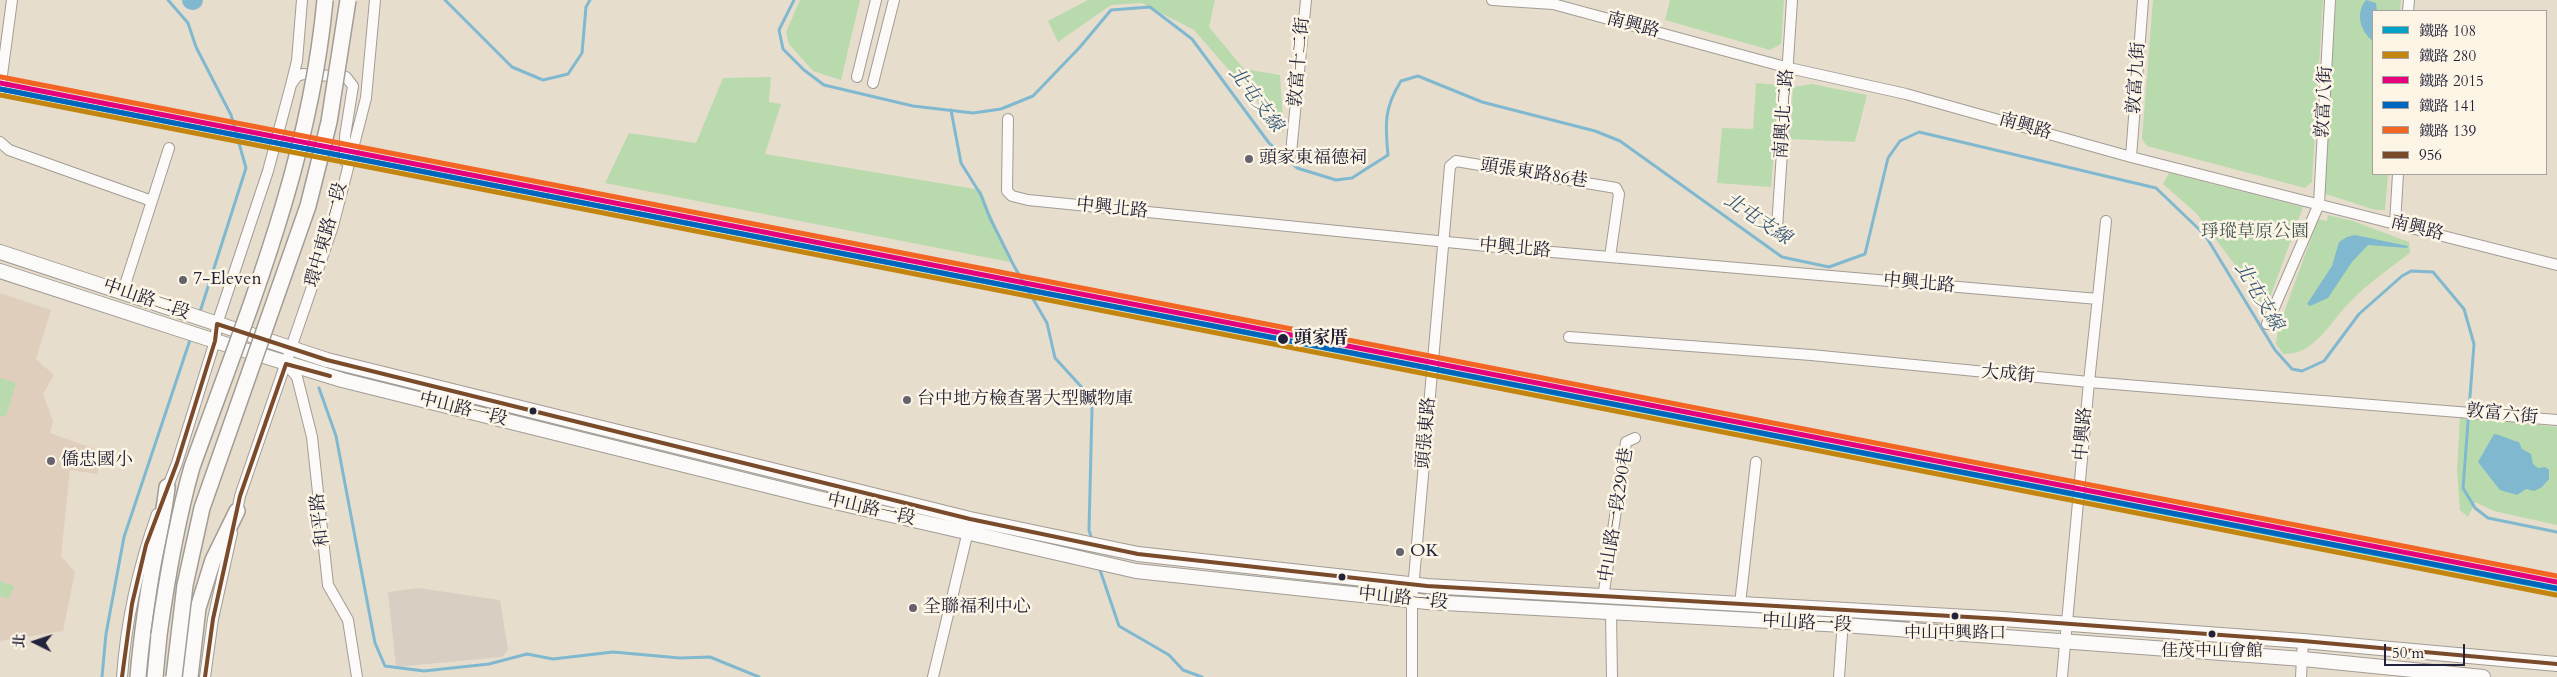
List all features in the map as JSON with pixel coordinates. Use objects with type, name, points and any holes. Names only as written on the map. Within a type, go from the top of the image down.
[{"type":"highway","points":[[154,677],[166,584],[181,504],[192,467],[286,201],[308,118],[325,0]]},
{"type":"highway","points":[[174,677],[186,585],[202,508],[308,206],[329,122],[348,0]]},
{"type":"highway","points":[[138,677],[141,641],[152,568],[164,520],[167,488]]},
{"type":"highway","points":[[190,677],[198,608],[213,560],[237,510]]},
{"type":"main road","name":"中山路二段","points":[[0,252],[123,291],[291,350]]},
{"type":"main road","name":"中山路二段","points":[[0,270],[286,364]]},
{"type":"main road","name":"中山路一段","points":[[291,350],[1136,570],[1412,601],[1843,625],[2066,643],[2303,659],[2482,677]]},
{"type":"main road","name":"中山路一段","points":[[286,364],[429,402],[813,497],[1138,554],[1414,585],[1603,598],[1844,609],[2067,624],[2303,641],[2557,664]]},
{"type":"street","points":[[0,90],[12,0]]},
{"type":"street","points":[[122,677],[132,604],[146,545],[178,463],[215,341],[217,324],[268,171],[291,85],[296,61],[302,0]]},
{"type":"street","name":"環中東路一段","points":[[205,677],[213,620],[240,496],[333,226],[366,98],[374,0]]},
{"type":"street","points":[[857,77],[876,0]]},
{"type":"street","points":[[873,83],[894,0]]},
{"type":"street","name":"敦富十二街","points":[[1291,153],[1306,0]]},
{"type":"street","name":"南興路","points":[[1492,0],[1553,4],[1788,68],[1906,94],[2131,157],[2557,265]]},
{"type":"street","name":"南興北二路","points":[[1777,228],[1792,0]]},
{"type":"street","name":"敦富九街","points":[[2131,157],[2143,0]]},
{"type":"street","name":"敦富八街","points":[[2319,204],[2330,0]]},
{"type":"street","points":[[291,85],[298,76],[303,74],[346,77],[352,82],[345,136],[345,177]]},
{"type":"street","name":"中興北路","points":[[1008,119],[1007,191],[1012,196],[1028,200],[1442,242],[2098,299]]},
{"type":"street","points":[[0,142],[10,150],[152,201]]},
{"type":"street","points":[[123,291],[169,148]]},
{"type":"street","name":"頭張東路86巷","points":[[1452,162],[1456,161],[1616,188],[1619,194],[1610,257]]},
{"type":"street","name":"頭張東路","points":[[1412,677],[1412,601],[1442,242],[1452,162]]},
{"type":"street","points":[[2395,224],[2398,175]]},
{"type":"street","points":[[2267,324],[2319,204]]},
{"type":"street","name":"中興路","points":[[2062,677],[2106,221]]},
{"type":"street","name":"大成街","points":[[1569,337],[1811,355],[2089,382],[2448,410]]},
{"type":"street","name":"和平路","points":[[286,364],[298,377],[312,436],[328,584],[348,620],[357,677]]},
{"type":"street","name":"敦富六街","points":[[2448,410],[2557,420]]},
{"type":"street","name":"中山路一段290巷","points":[[1603,598],[1626,442],[1635,438]]},
{"type":"street","points":[[1740,604],[1756,462]]},
{"type":"street","points":[[933,677],[969,525]]},
{"type":"street","points":[[1839,677],[1844,609]]},
{"type":"street","points":[[1611,613],[1612,677]]},
{"type":"street","points":[[2301,677],[2303,641]]},
{"type":"shaded area","name":"僑忠國小","points":[[0,293],[51,310],[36,359],[54,375],[43,394],[53,421],[50,433],[104,452],[97,474],[70,470],[61,556],[75,572],[63,631],[0,641]]},
{"type":"shaded area","points":[[419,588],[500,600],[508,650],[502,657],[396,667],[388,592]]},
{"type":"green space","points":[[800,0],[860,0],[841,80],[813,71],[789,44],[786,32]]},
{"type":"green space","points":[[1088,0],[1215,0],[1209,27],[1244,69],[1280,75],[1284,133],[1194,30],[1142,3],[1111,5],[1058,42],[1048,21]]},
{"type":"green space","points":[[1670,0],[1784,0],[1781,44],[1770,50],[1665,20]]},
{"type":"green space","points":[[2153,0],[2323,0],[2312,182],[2305,188],[2147,146],[2142,139]]},
{"type":"green space","points":[[2336,0],[2401,0],[2400,10],[2372,10],[2372,175],[2388,175],[2385,210],[2375,210],[2323,193]]},
{"type":"green space","points":[[771,77],[769,102],[781,104],[765,154],[981,190],[1010,262],[605,183],[629,133],[696,143],[723,78]]},
{"type":"green space","points":[[1756,83],[1779,85],[1771,187],[1717,183],[1722,128],[1753,129]]},
{"type":"green space","points":[[1812,84],[1867,95],[1855,142],[1790,139],[1793,87]]},
{"type":"green space","name":"琤瑽草原公園","points":[[2169,173],[2303,207],[2265,311],[2253,289],[2196,213],[2163,184]]},
{"type":"green space","points":[[2328,215],[2353,221],[2409,242],[2410,253],[2360,293],[2314,342],[2305,349],[2295,353],[2283,354],[2276,344],[2278,329],[2318,219],[2327,221]]},
{"type":"green space","points":[[0,378],[16,383],[6,416],[0,416]]},
{"type":"green space","points":[[2460,416],[2557,427],[2557,525],[2494,511],[2475,502],[2468,517],[2460,510],[2457,470]]},
{"type":"green space","points":[[0,581],[14,586],[9,599],[0,596]]},
{"type":"water","points":[[2366,0],[2376,3],[2377,10],[2372,10],[2372,40],[2360,22],[2363,5]]},
{"type":"water","points":[[2355,235],[2408,246],[2407,248],[2368,245],[2352,262],[2328,298],[2310,306],[2307,304],[2332,266],[2339,242]]},
{"type":"water","points":[[2494,434],[2519,442],[2522,449],[2531,454],[2533,464],[2538,468],[2545,467],[2549,470],[2549,479],[2542,487],[2534,491],[2526,489],[2517,495],[2500,490],[2478,462]]},
{"type":"waterway","points":[[168,0],[188,23],[196,47],[231,115],[246,168],[199,315]]},
{"type":"waterway","name":"北屯支線","points":[[445,0],[512,67],[543,80],[568,74],[582,53],[586,7],[590,0]]},
{"type":"waterway","name":"北屯支線","points":[[794,0],[779,30],[783,49],[804,70],[824,85],[913,106],[973,113],[1001,109],[1033,96],[1080,47],[1111,10],[1150,7],[1192,39],[1269,143],[1297,168],[1336,180],[1352,178],[1388,155],[1386,125],[1391,100],[1401,81],[1418,76],[1482,102],[1595,131],[1620,141],[1782,257],[1829,267],[1865,254],[1888,158],[1900,141],[1919,132],[2156,188],[2205,235],[2275,350],[2292,369],[2302,371],[2324,361],[2359,314],[2402,276],[2411,271],[2433,272],[2464,309],[2474,344],[2463,488],[2475,508],[2488,518],[2557,532]]},
{"type":"waterway","points":[[951,110],[961,163],[981,195],[989,216],[1014,266],[1047,323],[1055,358],[1088,394],[1092,409],[1089,530],[1092,540]]},
{"type":"waterway","points":[[102,677],[106,634],[124,537],[191,337]]},
{"type":"waterway","points":[[319,388],[336,436],[375,643],[385,666],[424,671],[489,664],[527,654],[553,659],[613,652],[680,658],[710,657],[759,677]]},
{"type":"waterway","points":[[1099,567],[1119,626],[1169,655],[1183,670],[1202,677]]},
{"type":"rail line","name":"139","points":[[1,77],[2557,576]]},
{"type":"rail line","name":"2015","points":[[0,83],[2557,582]]},
{"type":"rail line","name":"108","points":[[0,89],[2557,589]]},
{"type":"rail line","name":"141","points":[[0,89],[2556,588]]},
{"type":"rail line","name":"280","points":[[0,95],[2556,595]]},
{"type":"transit line","name":"956","points":[[122,677],[132,604],[146,545],[177,463],[215,341],[217,324],[327,360],[970,519],[1138,554],[1427,586],[2003,619],[2303,641],[2557,664]]},
{"type":"transit line","name":"956","points":[[205,677],[213,619],[240,496],[286,364],[330,376]]},
{"type":"place","name":"頭家東福德祠","points":[[1249,159]]},
{"type":"place","name":"7-Eleven","points":[[183,280]]},
{"type":"place","name":"頭家厝","points":[[1283,339]]},
{"type":"place","name":"台中地方檢查署大型贓物庫","points":[[907,400]]},
{"type":"place","name":"僑忠國小","points":[[51,461]]},
{"type":"place","name":"OK","points":[[1400,552]]},
{"type":"place","name":"全聯福利中心","points":[[913,608]]},
{"type":"place","name":"中山中興路口","points":[[1955,616]]},
{"type":"place","name":"佳茂中山會館","points":[[2212,634]]}]
